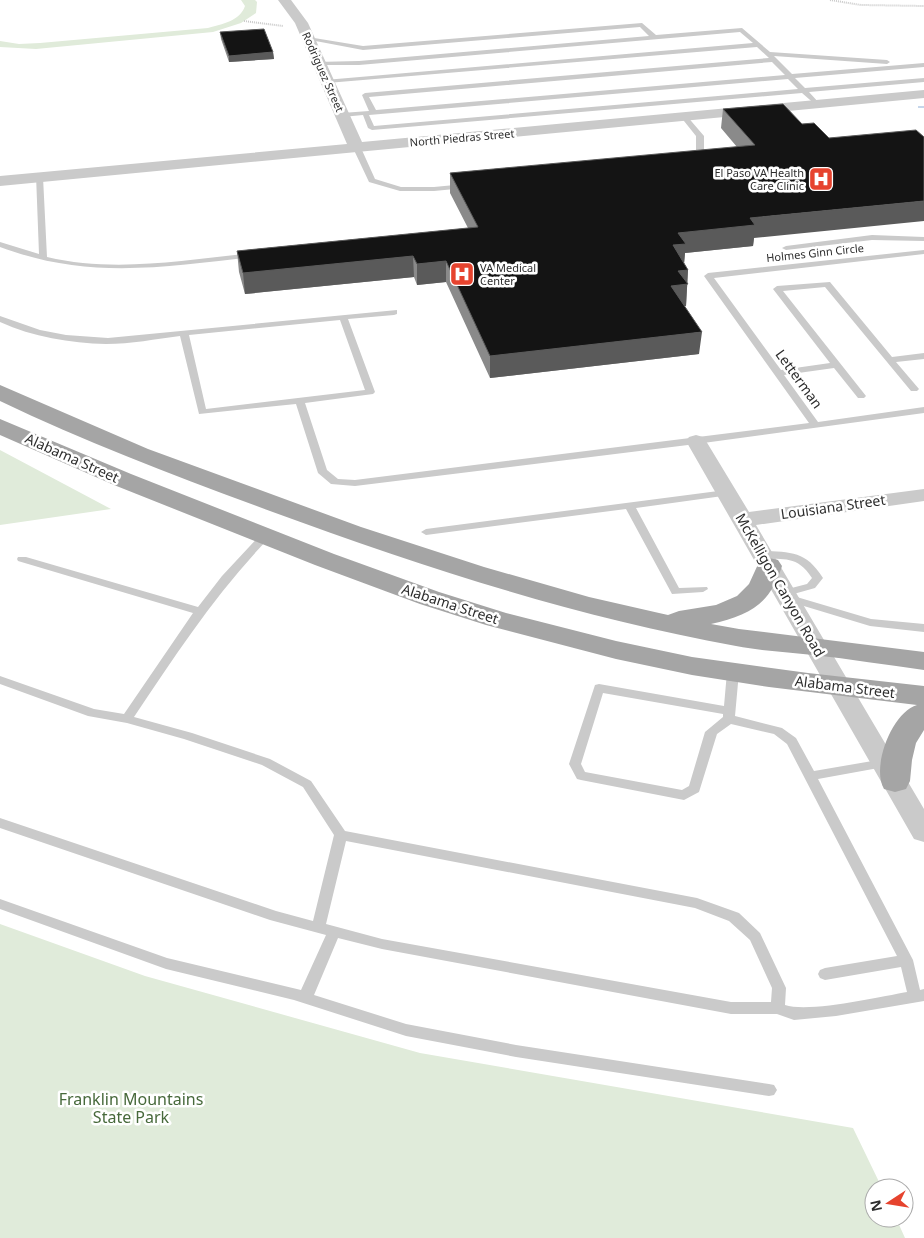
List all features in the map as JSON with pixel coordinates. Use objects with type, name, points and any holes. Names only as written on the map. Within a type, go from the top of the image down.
[{"type":"main road","name":"Alabama Street","points":[[0,392],[58,420],[139,454],[352,532],[475,573],[584,604],[659,622],[739,638],[924,661]]},
{"type":"main road","name":"Alabama Street","points":[[0,426],[110,475],[377,580],[458,608],[618,650],[733,672],[840,687],[924,696]]},
{"type":"main road","points":[[659,622],[702,617],[724,612],[743,603],[757,592],[763,584],[765,560]]},
{"type":"main road","points":[[889,772],[902,738],[911,723],[924,713]]},
{"type":"street","name":"Rodriguez Street","points":[[285,0],[306,33],[357,148]]},
{"type":"street","name":"North Piedras Street","points":[[0,181],[924,94]]},
{"type":"street","name":"McKelligon Canyon Road","points":[[696,441],[924,832]]},
{"type":"street","name":"Louisiana Street","points":[[742,520],[924,494]]},
{"type":"lane","points":[[306,33],[363,48],[642,25],[654,37]]},
{"type":"lane","points":[[318,63],[369,62],[742,30],[817,104]]},
{"type":"lane","points":[[327,81],[757,45]]},
{"type":"lane","points":[[768,54],[924,65]]},
{"type":"lane","points":[[773,60],[365,95],[372,128],[924,80]]},
{"type":"lane","points":[[342,115],[924,65]]},
{"type":"lane","points":[[684,116],[700,136],[700,155],[684,161]]},
{"type":"lane","points":[[357,148],[372,180],[400,190],[473,185]]},
{"type":"lane","points":[[39,177],[43,258]]},
{"type":"lane","points":[[794,257],[876,238],[906,237],[924,239]]},
{"type":"lane","points":[[0,244],[43,258],[90,266],[124,266],[260,254]]},
{"type":"lane","name":"Holmes Ginn Circle","points":[[708,276],[794,257],[924,252]]},
{"type":"lane","name":"Letterman","points":[[300,400],[322,471],[335,482],[355,482],[696,441],[815,424],[708,276]]},
{"type":"lane","points":[[861,396],[777,289],[827,284],[914,389]]},
{"type":"lane","points":[[0,319],[36,333],[69,339],[108,341],[394,312]]},
{"type":"lane","points":[[184,334],[202,412],[370,392],[344,317]]},
{"type":"lane","points":[[890,360],[924,356]]},
{"type":"lane","points":[[778,373],[837,366]]},
{"type":"lane","points":[[815,424],[924,410]]},
{"type":"lane","points":[[426,532],[726,493]]},
{"type":"lane","points":[[630,506],[676,592],[703,589]]},
{"type":"lane","points":[[127,719],[186,631],[244,557],[265,536]]},
{"type":"lane","points":[[765,560],[800,557],[812,568],[818,578],[811,586],[786,595]]},
{"type":"lane","points":[[22,559],[201,612]]},
{"type":"lane","points":[[786,595],[870,622],[924,628]]},
{"type":"lane","points":[[0,823],[275,916],[382,944],[730,1008],[778,1008],[794,1014],[836,1010],[920,996],[906,960],[792,741],[778,732],[729,715],[599,688],[575,764],[580,776],[684,795],[695,789],[711,732],[729,715],[733,672]]},
{"type":"lane","points":[[0,680],[92,714],[127,719],[188,736],[266,762],[306,784],[341,835],[697,903],[734,917],[755,937],[779,988],[778,1008]]},
{"type":"lane","points":[[810,776],[889,772]]},
{"type":"lane","points":[[318,927],[341,835]]},
{"type":"lane","points":[[0,904],[166,963],[305,998],[406,1030],[526,1052],[769,1090]]},
{"type":"lane","points":[[305,998],[334,931]]},
{"type":"lane","points":[[825,974],[906,960]]},
{"type":"path","points":[[830,0],[861,5],[924,6]]},
{"type":"path","points":[[244,21],[306,33]]},
{"type":"green space","points":[[241,0],[255,0],[257,2],[256,13],[241,23],[213,32],[36,49],[0,47],[0,41],[19,44],[40,43],[208,28],[230,21],[239,15],[245,6]]},
{"type":"green space","points":[[0,450],[111,509],[0,525]]},
{"type":"green space","name":"Franklin Mountains State Park","points":[[0,924],[145,976],[420,1053],[853,1128],[877,1178],[864,1178],[864,1228],[900,1228],[905,1238],[0,1238]]},
{"type":"building","points":[[264,29],[273,52],[229,56],[220,32]]},
{"type":"building","points":[[783,104],[802,124],[814,123],[829,138],[916,130],[924,137],[924,201],[750,218],[755,225],[678,233],[686,244],[673,245],[688,270],[678,271],[688,284],[671,286],[702,332],[490,356],[446,261],[417,264],[413,256],[243,273],[237,251],[478,227],[450,173],[755,145],[723,109]]},
{"type":"place","name":"El Paso VA Health Care Clinic","points":[[821,179]]},
{"type":"place","name":"VA Medical Center","points":[[462,274]]}]
